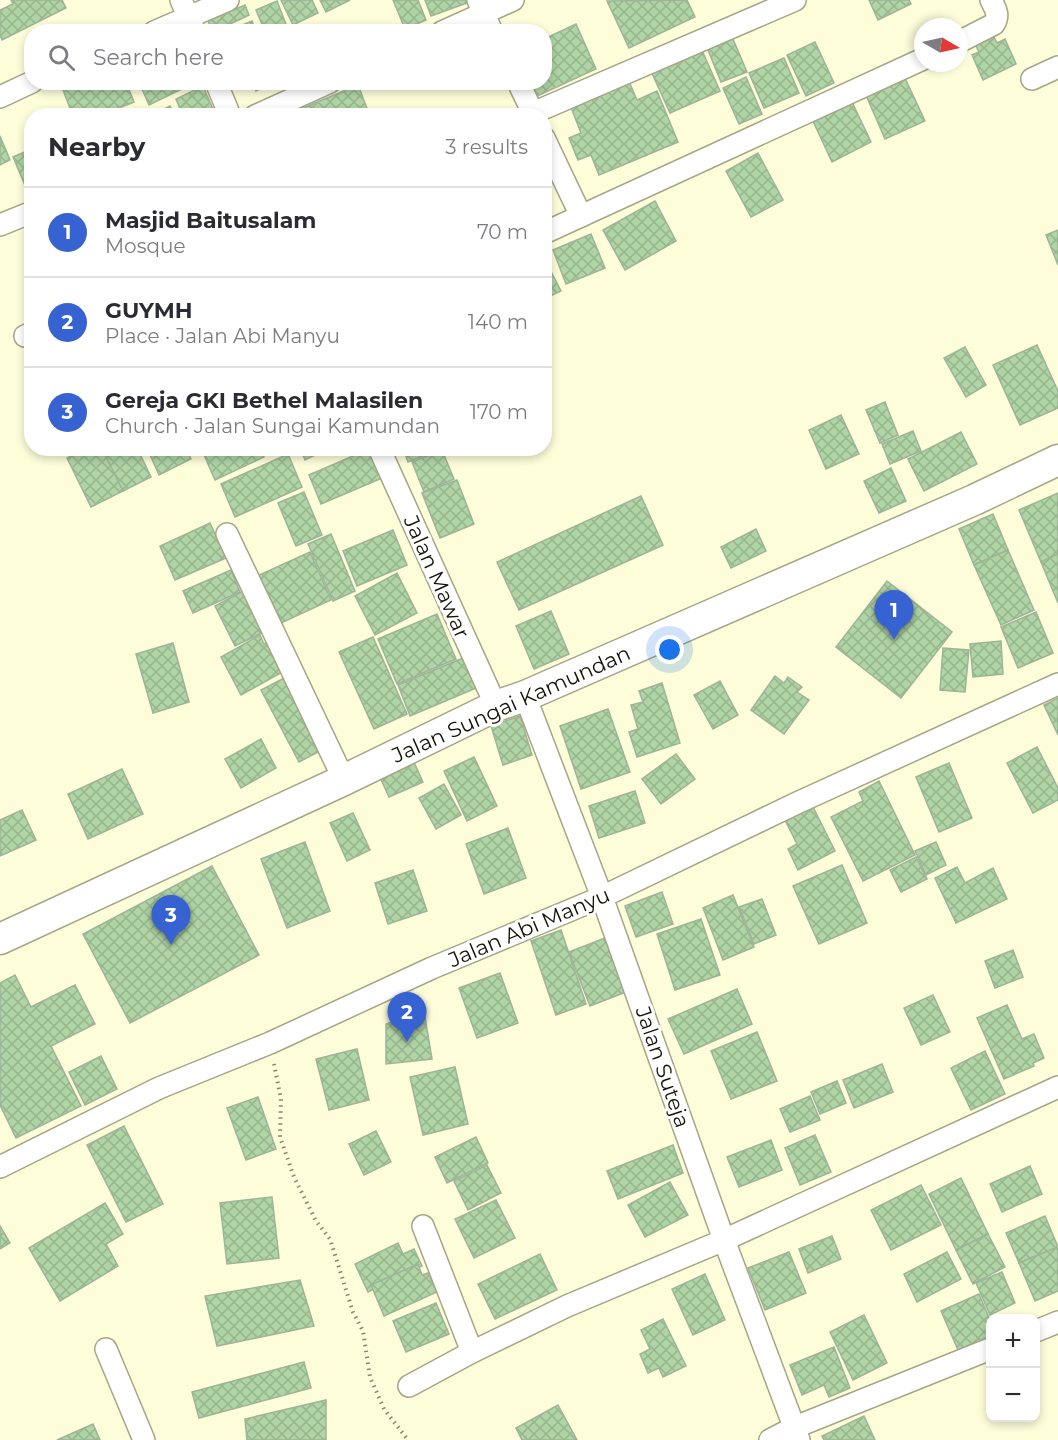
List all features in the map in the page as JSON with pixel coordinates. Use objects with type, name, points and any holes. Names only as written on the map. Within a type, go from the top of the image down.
[{"type":"main road","name":"Jalan Sungai Kamundan","points":[[0,939],[344,780],[496,706],[525,696],[974,500],[1058,460]]},
{"type":"street","points":[[171,24],[228,0]]},
{"type":"street","points":[[454,24],[480,6],[513,0]]},
{"type":"street","points":[[547,108],[795,0]]},
{"type":"street","points":[[968,37],[994,24],[998,19],[991,0]]},
{"type":"street","points":[[480,6],[488,24]]},
{"type":"street","points":[[552,229],[914,63]]},
{"type":"street","points":[[1032,79],[1058,67]]},
{"type":"street","points":[[0,97],[24,86]]},
{"type":"street","points":[[219,90],[227,108]]},
{"type":"street","points":[[273,108],[312,90]]},
{"type":"street","points":[[521,90],[528,108]]},
{"type":"street","points":[[552,155],[581,216]]},
{"type":"street","points":[[0,225],[24,215]]},
{"type":"street","name":"Jalan Mawar","points":[[383,456],[496,706]]},
{"type":"street","points":[[227,534],[344,780]]},
{"type":"street","name":"Jalan Abi Manyu","points":[[0,1167],[159,1088],[270,1043],[432,968],[602,897],[797,803],[1058,684]]},
{"type":"street","name":"Jalan Suteja","points":[[525,696],[602,897],[724,1240],[796,1434]]},
{"type":"street","points":[[409,1386],[472,1352],[567,1306],[724,1240],[1058,1087]]},
{"type":"street","points":[[423,1226],[472,1352]]},
{"type":"street","points":[[1040,1329],[1058,1322]]},
{"type":"street","points":[[106,1349],[144,1440]]},
{"type":"street","points":[[770,1440],[796,1434],[986,1351]]},
{"type":"path","points":[[270,1043],[281,1099],[280,1137],[294,1176],[311,1212],[330,1239],[353,1312],[363,1331],[370,1377],[384,1409],[408,1440]]},
{"type":"building","points":[[11,0],[62,0],[66,8],[34,24],[24,24],[24,29],[2,40],[0,10],[13,4]]},
{"type":"building","points":[[281,0],[312,0],[318,13],[293,24]]},
{"type":"building","points":[[320,0],[350,0],[326,12]]},
{"type":"building","points":[[393,0],[418,0],[426,20],[417,24],[403,24]]},
{"type":"building","points":[[425,0],[466,0],[467,3],[431,16]]},
{"type":"building","points":[[687,0],[695,17],[629,48],[607,1]]},
{"type":"building","points":[[869,0],[909,0],[911,4],[878,20]]},
{"type":"building","points":[[277,1],[286,24],[262,24],[256,10]]},
{"type":"building","points":[[245,5],[249,15],[230,24],[209,24],[208,21]]},
{"type":"building","points":[[576,24],[596,69],[552,89],[552,35]]},
{"type":"building","points":[[991,31],[997,43],[1005,39],[1016,64],[983,80],[972,55],[979,52],[973,40]]},
{"type":"building","points":[[730,32],[747,72],[721,82],[705,43]]},
{"type":"building","points":[[815,42],[834,83],[806,96],[787,55]]},
{"type":"building","points":[[701,48],[720,91],[670,113],[651,71]]},
{"type":"building","points":[[784,58],[799,93],[764,108],[749,73]]},
{"type":"building","points":[[904,76],[925,121],[885,139],[865,93]]},
{"type":"building","points":[[746,77],[762,114],[739,124],[723,88]]},
{"type":"building","points":[[628,79],[637,100],[657,91],[678,142],[599,175],[591,155],[578,160],[569,138],[581,133],[570,105]]},
{"type":"building","points":[[63,90],[129,90],[134,102],[119,108],[70,108]]},
{"type":"building","points":[[142,90],[180,90],[149,105]]},
{"type":"building","points":[[195,90],[205,90],[213,108],[180,108],[176,99]]},
{"type":"building","points":[[346,90],[360,90],[367,108],[303,108]]},
{"type":"building","points":[[530,90],[550,90],[533,98]]},
{"type":"building","points":[[852,102],[871,142],[832,162],[813,121]]},
{"type":"building","points":[[0,136],[10,160],[0,165]]},
{"type":"building","points":[[24,152],[24,183],[13,157]]},
{"type":"building","points":[[758,153],[783,200],[751,217],[726,171]]},
{"type":"building","points":[[655,201],[676,241],[625,270],[603,230]]},
{"type":"building","points":[[1058,230],[1058,265],[1046,235]]},
{"type":"building","points":[[591,234],[605,268],[566,284],[553,250]]},
{"type":"building","points":[[552,274],[561,291],[552,295]]},
{"type":"building","points":[[1037,345],[1058,391],[1058,408],[1020,425],[993,365]]},
{"type":"building","points":[[965,347],[986,385],[966,397],[944,358]]},
{"type":"building","points":[[885,402],[898,435],[880,443],[866,410]]},
{"type":"building","points":[[841,415],[859,454],[826,469],[809,430]]},
{"type":"building","points":[[913,431],[921,451],[890,464],[882,444]]},
{"type":"building","points":[[961,432],[977,464],[924,491],[908,459]]},
{"type":"building","points":[[71,456],[106,456],[123,491],[91,507],[67,458]]},
{"type":"building","points":[[106,456],[141,456],[151,477],[123,491]]},
{"type":"building","points":[[151,456],[190,456],[191,459],[159,475]]},
{"type":"building","points":[[204,456],[264,456],[264,457],[215,480]]},
{"type":"building","points":[[284,456],[289,456],[302,487],[235,517],[221,484]]},
{"type":"building","points":[[353,456],[372,456],[382,478],[321,504],[309,475]]},
{"type":"building","points":[[406,456],[423,456],[408,462]]},
{"type":"building","points":[[427,456],[444,456],[454,479],[424,492],[412,462]]},
{"type":"building","points":[[891,468],[906,501],[879,513],[864,481]]},
{"type":"building","points":[[457,480],[474,524],[440,538],[422,493]]},
{"type":"building","points":[[304,492],[322,535],[296,546],[278,503]]},
{"type":"building","points":[[1058,493],[1058,554],[1041,562],[1019,510]]},
{"type":"building","points":[[641,496],[663,545],[519,610],[497,562]]},
{"type":"building","points":[[993,514],[1008,550],[974,565],[959,529]]},
{"type":"building","points":[[210,523],[226,558],[175,580],[160,546]]},
{"type":"building","points":[[756,529],[766,551],[731,568],[721,547]]},
{"type":"building","points":[[393,530],[407,565],[357,586],[343,551]]},
{"type":"building","points":[[331,534],[355,591],[333,601],[308,544]]},
{"type":"building","points":[[1008,550],[1034,610],[1001,625],[974,565]]},
{"type":"building","points":[[310,552],[331,600],[281,623],[259,575]]},
{"type":"building","points":[[1058,554],[1058,603],[1041,562]]},
{"type":"building","points":[[231,570],[240,592],[193,613],[183,591]]},
{"type":"building","points":[[397,573],[417,613],[375,635],[355,596]]},
{"type":"building","points":[[887,581],[952,632],[901,698],[836,647]]},
{"type":"building","points":[[245,590],[266,631],[235,646],[215,606]]},
{"type":"building","points":[[551,611],[569,654],[534,669],[516,626]]},
{"type":"building","points":[[1036,612],[1053,653],[1018,668],[1001,627]]},
{"type":"building","points":[[437,614],[456,659],[397,684],[378,639]]},
{"type":"building","points":[[260,635],[264,644],[270,641],[286,670],[241,695],[221,657]]},
{"type":"building","points":[[373,637],[407,714],[374,729],[339,652]]},
{"type":"building","points":[[1001,641],[1003,674],[973,677],[970,644]]},
{"type":"building","points":[[173,643],[189,702],[153,713],[136,654]]},
{"type":"building","points":[[943,648],[969,650],[965,692],[940,690]]},
{"type":"building","points":[[463,658],[476,688],[410,716],[398,685]]},
{"type":"building","points":[[775,676],[784,683],[788,677],[802,687],[797,692],[809,700],[784,734],[751,710]]},
{"type":"building","points":[[286,677],[324,749],[299,762],[261,690]]},
{"type":"building","points":[[720,681],[738,715],[713,729],[694,695]]},
{"type":"building","points":[[662,683],[680,743],[637,757],[629,732],[638,729],[631,705],[643,702],[639,691]]},
{"type":"building","points":[[1058,698],[1058,735],[1044,705]]},
{"type":"building","points":[[608,709],[630,772],[581,789],[560,726]]},
{"type":"building","points":[[520,716],[532,755],[503,765],[491,726]]},
{"type":"building","points":[[261,739],[276,768],[241,788],[225,759]]},
{"type":"building","points":[[1037,747],[1058,788],[1058,800],[1033,813],[1007,763]]},
{"type":"building","points":[[676,754],[695,779],[661,804],[642,779]]},
{"type":"building","points":[[474,757],[497,806],[467,821],[444,771]]},
{"type":"building","points":[[412,758],[423,782],[389,797],[378,773]]},
{"type":"building","points":[[949,763],[972,818],[939,832],[916,777]]},
{"type":"building","points":[[122,769],[143,814],[88,839],[68,794]]},
{"type":"building","points":[[879,781],[915,855],[863,881],[831,817],[863,801],[859,792]]},
{"type":"building","points":[[444,784],[461,815],[436,829],[419,798]]},
{"type":"building","points":[[635,791],[645,823],[599,838],[589,806]]},
{"type":"building","points":[[811,803],[835,851],[798,870],[788,849],[797,844],[783,816]]},
{"type":"building","points":[[22,810],[36,840],[0,856],[0,820]]},
{"type":"building","points":[[353,813],[370,850],[347,861],[330,823]]},
{"type":"building","points":[[508,828],[526,878],[484,894],[466,844]]},
{"type":"building","points":[[305,842],[330,911],[287,928],[261,859]]},
{"type":"building","points":[[936,842],[946,865],[926,875],[915,851]]},
{"type":"building","points":[[916,857],[927,879],[901,892],[890,870]]},
{"type":"building","points":[[842,865],[867,923],[819,944],[793,886]]},
{"type":"building","points":[[212,866],[259,955],[130,1023],[83,934]]},
{"type":"building","points":[[957,867],[965,883],[993,868],[1007,899],[956,923],[935,878]]},
{"type":"building","points":[[413,870],[427,911],[388,924],[375,883]]},
{"type":"building","points":[[662,892],[673,924],[636,937],[625,906]]},
{"type":"building","points":[[733,895],[754,947],[723,960],[703,908]]},
{"type":"building","points":[[762,899],[776,935],[754,944],[739,907]]},
{"type":"building","points":[[701,919],[720,975],[675,990],[657,934]]},
{"type":"building","points":[[561,930],[586,1004],[556,1015],[531,941]]},
{"type":"building","points":[[605,938],[626,992],[590,1006],[569,952]]},
{"type":"building","points":[[1013,950],[1023,977],[995,988],[985,961]]},
{"type":"building","points":[[500,973],[518,1023],[477,1038],[459,988]]},
{"type":"building","points":[[15,975],[31,1007],[75,985],[95,1024],[51,1046],[81,1106],[16,1138],[0,1105],[0,983]]},
{"type":"building","points":[[737,989],[752,1024],[684,1054],[668,1019]]},
{"type":"building","points":[[933,995],[950,1032],[921,1045],[904,1008]]},
{"type":"building","points":[[1007,1005],[1022,1039],[1034,1034],[1044,1058],[1033,1063],[1034,1066],[1004,1079],[977,1018]]},
{"type":"building","points":[[424,1011],[432,1059],[386,1064],[386,1024]]},
{"type":"building","points":[[757,1032],[777,1081],[731,1099],[711,1051]]},
{"type":"building","points":[[357,1049],[369,1100],[329,1110],[316,1059]]},
{"type":"building","points":[[985,1051],[1005,1094],[971,1110],[951,1068]]},
{"type":"building","points":[[101,1056],[117,1089],[85,1105],[69,1072]]},
{"type":"building","points":[[882,1064],[893,1092],[854,1108],[843,1080]]},
{"type":"building","points":[[455,1067],[468,1124],[423,1135],[410,1077]]},
{"type":"building","points":[[837,1081],[846,1103],[820,1114],[811,1092]]},
{"type":"building","points":[[810,1096],[820,1120],[790,1132],[780,1109]]},
{"type":"building","points":[[258,1097],[276,1149],[246,1160],[227,1108]]},
{"type":"building","points":[[124,1126],[163,1204],[126,1222],[87,1145]]},
{"type":"building","points":[[376,1131],[391,1162],[364,1175],[349,1144]]},
{"type":"building","points":[[815,1135],[831,1172],[800,1185],[785,1148]]},
{"type":"building","points":[[476,1137],[488,1163],[447,1183],[435,1157]]},
{"type":"building","points":[[771,1140],[782,1170],[739,1187],[727,1157]]},
{"type":"building","points":[[673,1145],[683,1173],[618,1199],[607,1171]]},
{"type":"building","points":[[487,1165],[501,1193],[468,1210],[454,1181]]},
{"type":"building","points":[[1030,1166],[1042,1194],[1002,1212],[990,1184]]},
{"type":"building","points":[[961,1178],[988,1234],[956,1250],[929,1194]]},
{"type":"building","points":[[670,1182],[688,1215],[645,1237],[628,1205]]},
{"type":"building","points":[[921,1185],[941,1225],[891,1250],[871,1210]]},
{"type":"building","points":[[272,1197],[279,1258],[227,1264],[220,1203]]},
{"type":"building","points":[[496,1200],[515,1238],[474,1258],[455,1219]]},
{"type":"building","points":[[105,1203],[123,1234],[106,1244],[118,1266],[60,1301],[29,1248]]},
{"type":"building","points":[[1045,1216],[1058,1247],[1019,1263],[1006,1233]]},
{"type":"building","points":[[0,1226],[10,1243],[0,1249]]},
{"type":"building","points":[[988,1234],[1005,1267],[973,1284],[956,1250]]},
{"type":"building","points":[[832,1236],[841,1259],[808,1273],[799,1249]]},
{"type":"building","points":[[398,1243],[403,1254],[414,1249],[422,1266],[368,1292],[355,1264]]},
{"type":"building","points":[[1058,1247],[1058,1291],[1035,1301],[1019,1263]]},
{"type":"building","points":[[789,1252],[806,1293],[765,1310],[748,1268]]},
{"type":"building","points":[[947,1252],[961,1279],[917,1302],[904,1274]]},
{"type":"building","points":[[540,1254],[557,1290],[495,1319],[478,1284]]},
{"type":"building","points":[[418,1264],[422,1275],[428,1273],[437,1292],[384,1316],[371,1285]]},
{"type":"building","points":[[1002,1272],[1015,1303],[990,1314],[976,1283]]},
{"type":"building","points":[[705,1274],[725,1320],[693,1335],[672,1289]]},
{"type":"building","points":[[300,1280],[314,1326],[217,1346],[205,1296]]},
{"type":"building","points":[[979,1294],[987,1314],[986,1338],[958,1350],[941,1311]]},
{"type":"building","points":[[436,1303],[449,1334],[406,1352],[393,1321]]},
{"type":"building","points":[[864,1315],[887,1363],[853,1380],[830,1332]]},
{"type":"building","points":[[663,1319],[686,1366],[663,1377],[659,1368],[648,1373],[640,1354],[650,1349],[641,1330]]},
{"type":"building","points":[[834,1347],[850,1388],[829,1397],[824,1385],[802,1395],[790,1365]]},
{"type":"building","points":[[304,1362],[311,1388],[199,1418],[192,1392]]},
{"type":"building","points":[[326,1400],[326,1440],[247,1440],[245,1419]]},
{"type":"building","points":[[558,1405],[577,1440],[522,1440],[516,1428]]},
{"type":"building","points":[[864,1416],[875,1440],[824,1440],[822,1436]]},
{"type":"building","points":[[93,1424],[100,1440],[57,1440]]},
{"type":"place","name":"Masjid Baitusalam","points":[[894,640]]},
{"type":"place","name":"Gereja GKI Bethel Malasilen","points":[[171,945]]},
{"type":"place","name":"GUYMH","points":[[407,1042]]}]
